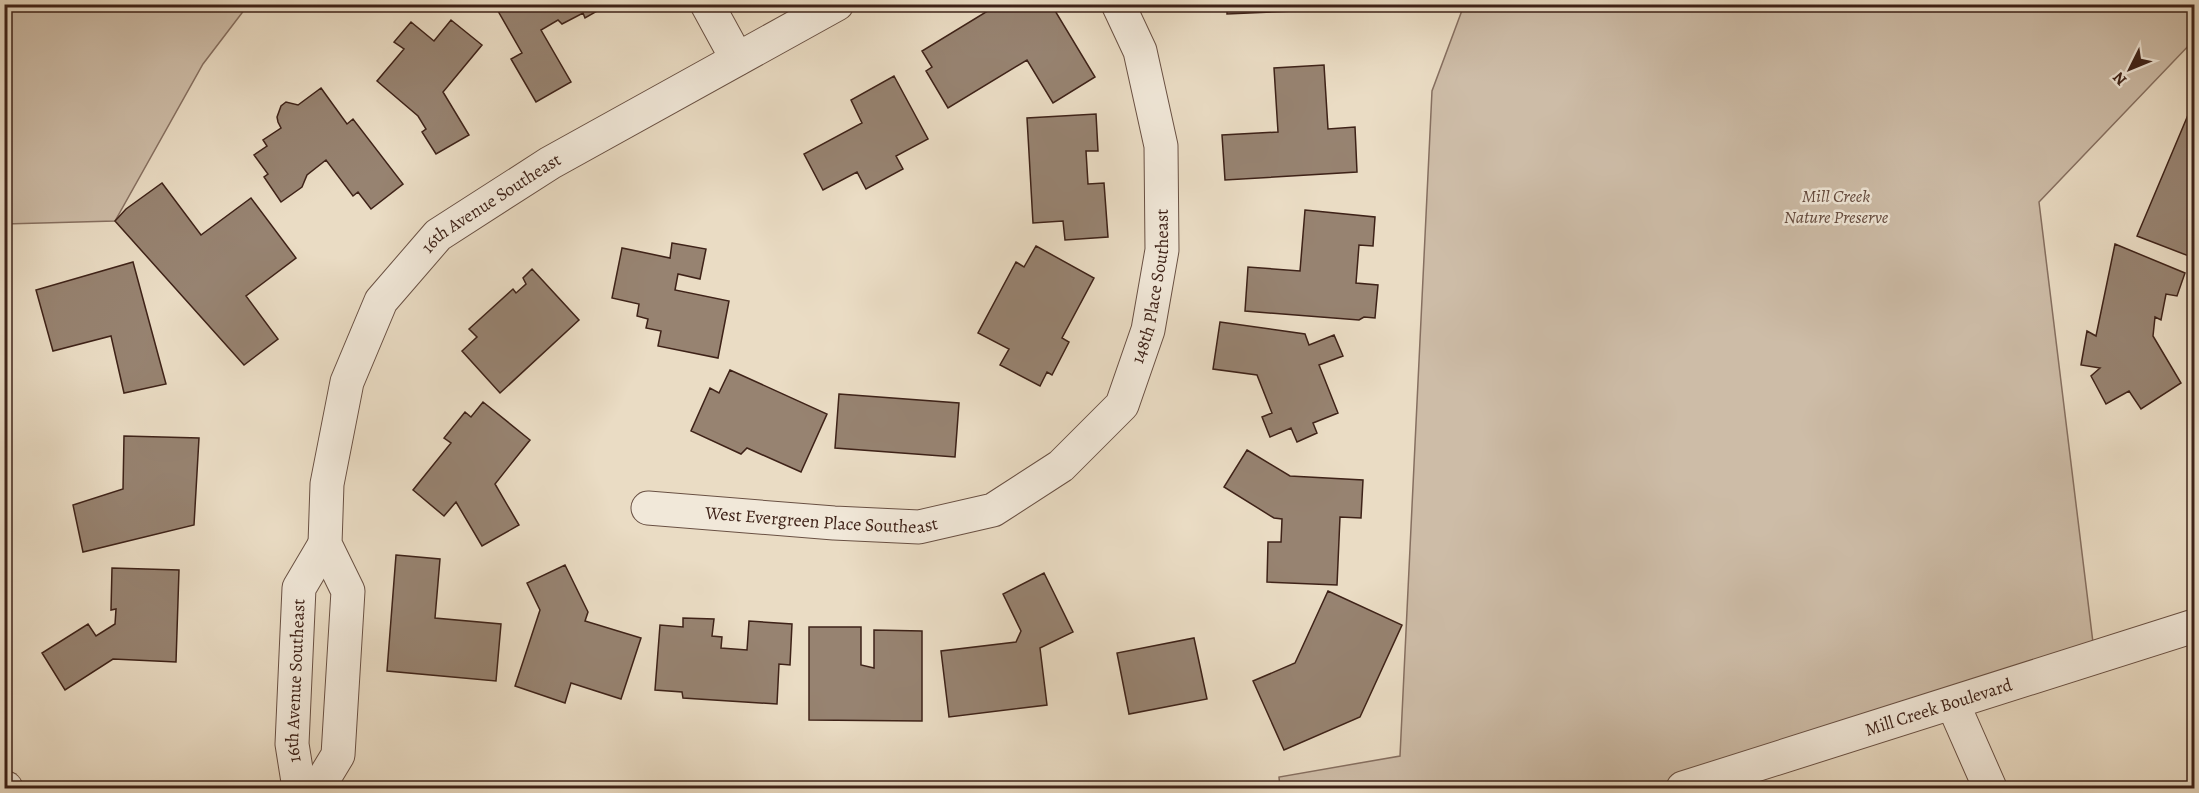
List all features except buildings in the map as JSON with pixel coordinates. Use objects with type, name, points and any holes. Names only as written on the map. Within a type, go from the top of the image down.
[{"type":"street","points":[[707,4],[737,59]]},
{"type":"street","name":"16th Avenue Southeast","points":[[318,789],[338,755],[348,591],[325,544],[327,484],[347,382],[381,301],[438,235],[550,163],[837,4]]},
{"type":"street","name":"148th Place Southeast","points":[[993,510],[1061,466],[1122,405],[1148,330],[1162,250],[1161,146],[1140,51],[1118,4]]},
{"type":"street","name":"West Evergreen Place Southeast","points":[[648,508],[834,523],[919,527],[993,510]]},
{"type":"street","name":"16th Avenue Southeast","points":[[299,789],[292,744],[299,588],[325,544]]},
{"type":"street","name":"Mill Creek Boulevard","points":[[1683,789],[2194,626]]},
{"type":"street","points":[[1953,704],[1990,789]]},
{"type":"green space","points":[[4,5],[248,5],[203,64],[115,221],[5,224]]},
{"type":"green space","name":"Mill Creek Nature Preserve","points":[[1464,5],[2194,5],[2194,40],[2039,202],[2095,659],[1683,788],[1280,788],[1279,777],[1400,756],[1432,91]]}]
